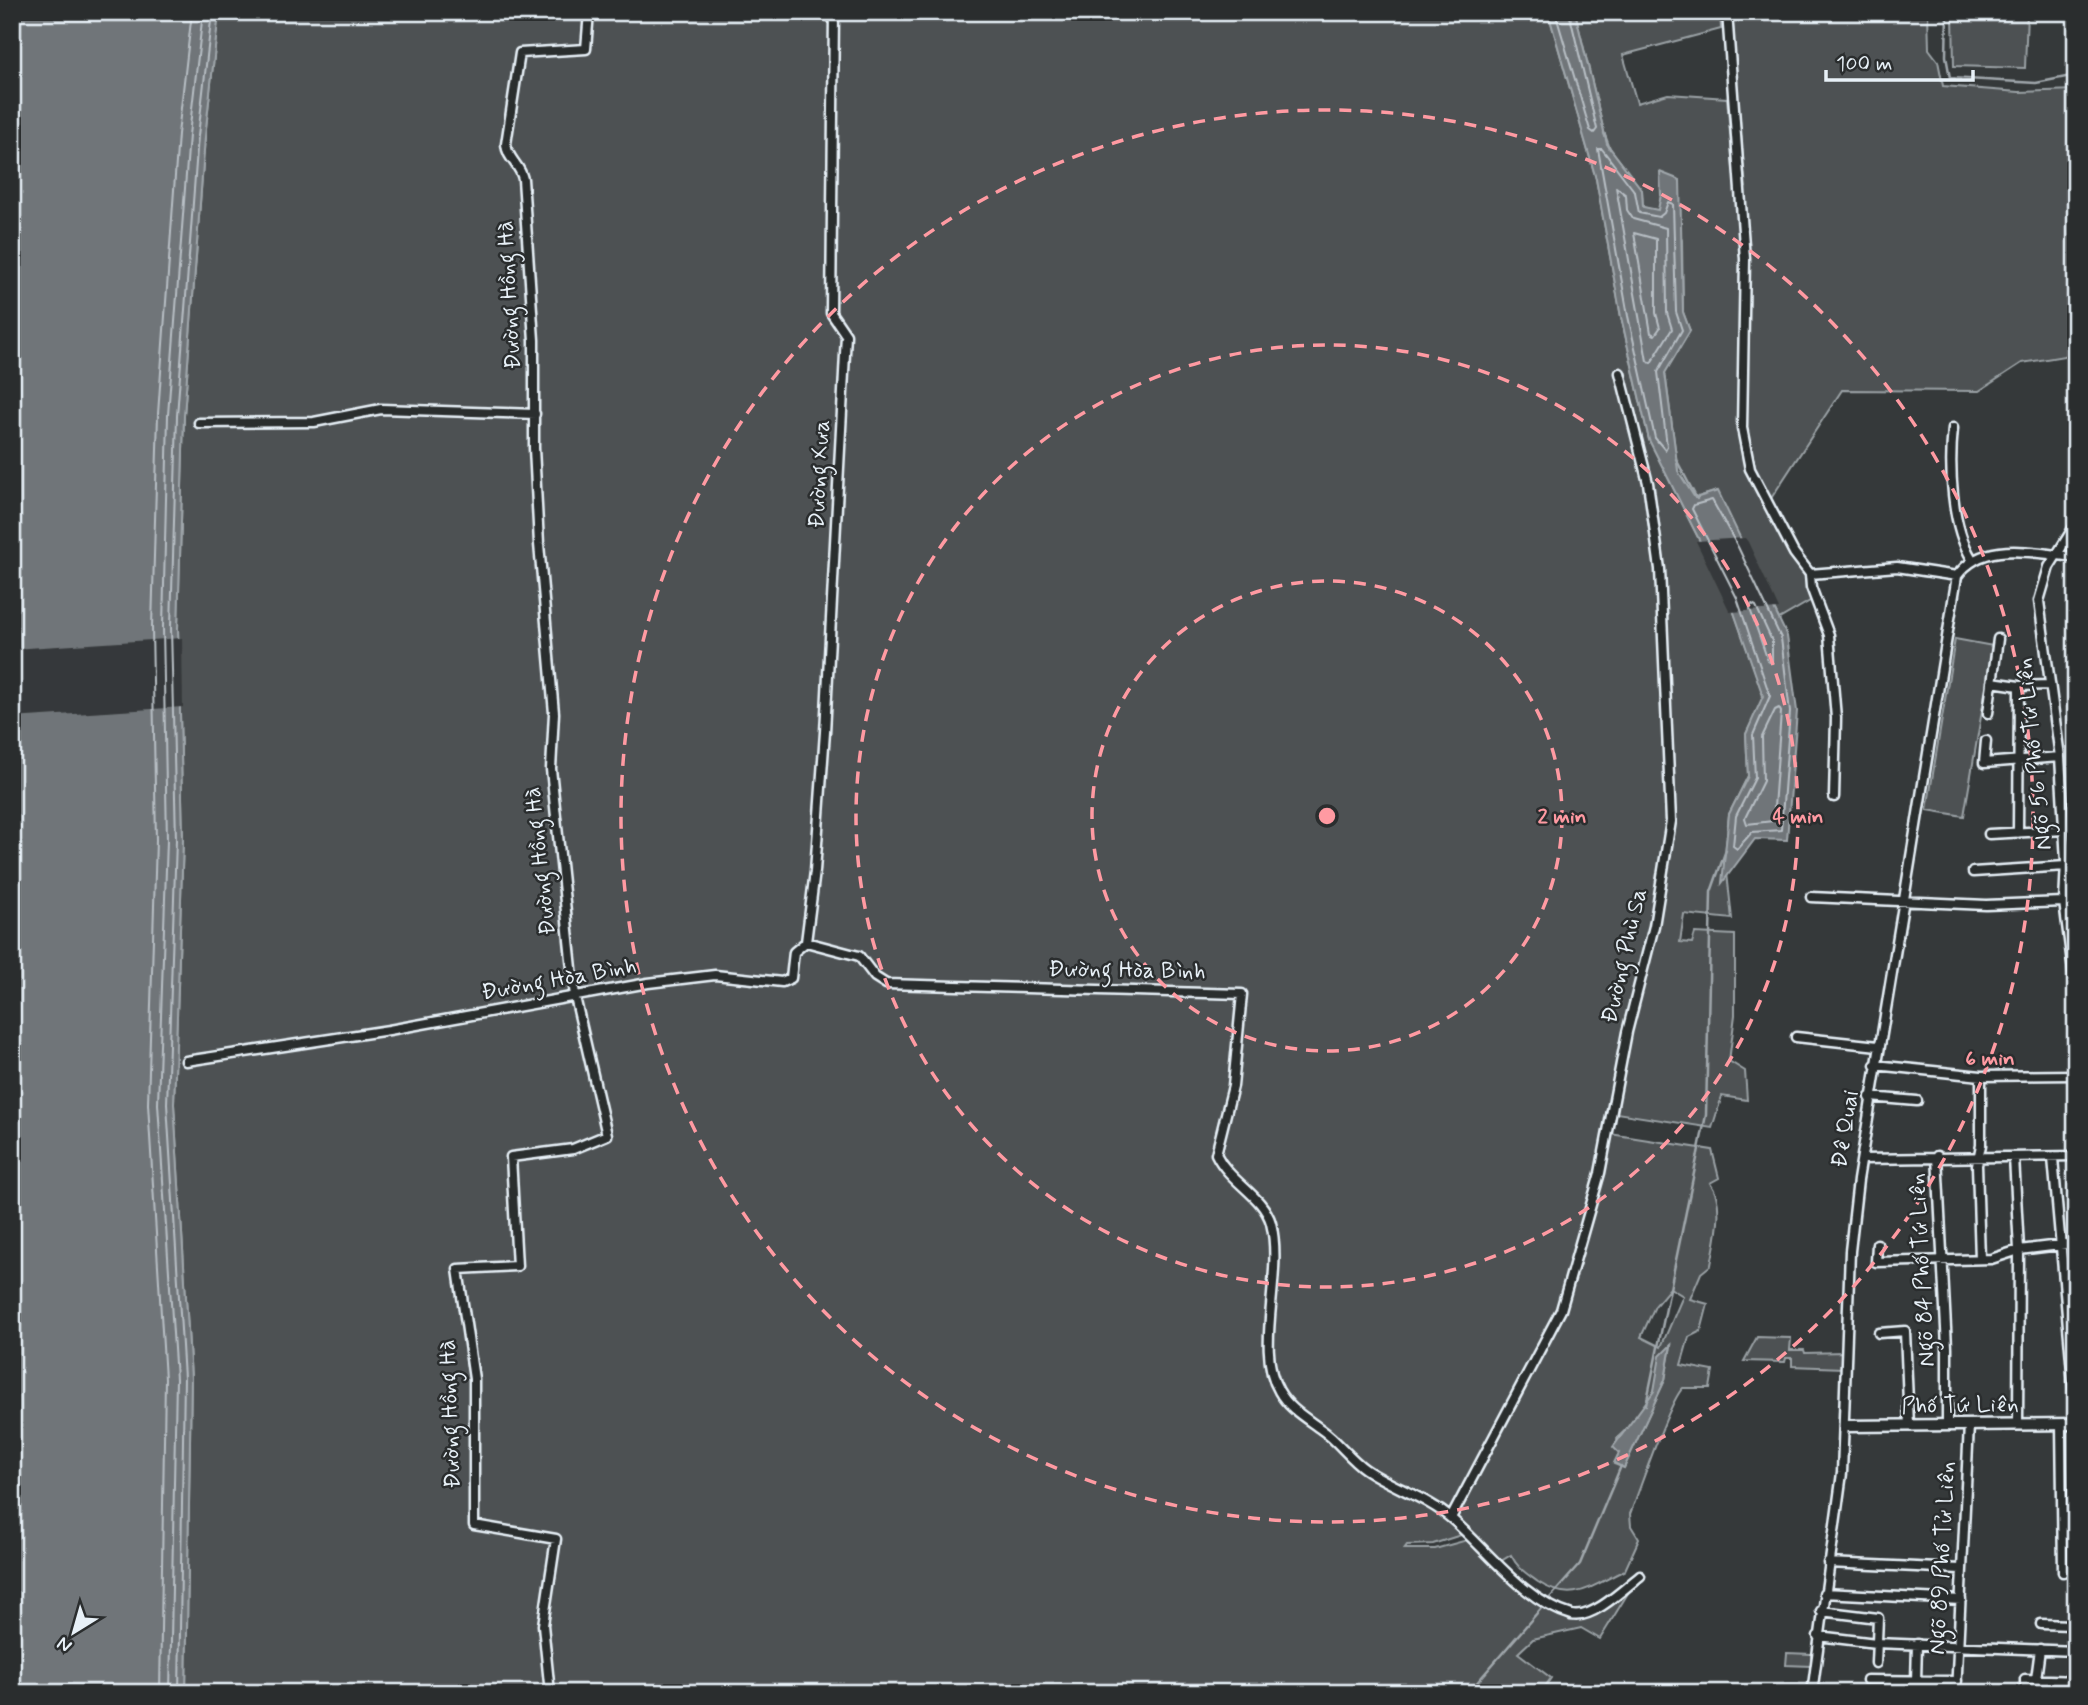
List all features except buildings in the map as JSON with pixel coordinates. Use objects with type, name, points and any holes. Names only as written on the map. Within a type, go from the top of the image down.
[{"type":"street","name":"Đường Hồng Hà","points":[[550,1693],[543,1625],[556,1539],[474,1525],[472,1359],[458,1269],[517,1266],[510,1157],[573,1149],[607,1135],[575,997],[551,769],[554,713],[539,544],[534,340],[523,179],[519,165],[509,156],[506,144],[520,53],[586,49],[589,12]]},
{"type":"street","name":"Đường Xưa","points":[[806,942],[815,872],[824,744],[845,372],[846,335],[831,313],[834,12]]},
{"type":"street","points":[[1727,12],[1745,259],[1742,428],[1750,469],[1760,493],[1776,515],[1794,553],[1810,574],[1811,587],[1829,635],[1836,718],[1834,797]]},
{"type":"street","name":"Đường Phù Sa","points":[[1451,1518],[1561,1310],[1600,1173],[1616,1084],[1654,926],[1667,855],[1671,821],[1661,569],[1648,482],[1620,373]]},
{"type":"street","points":[[199,423],[314,422],[381,409],[535,414]]},
{"type":"street","points":[[1953,428],[1951,447],[1958,527],[1972,559]]},
{"type":"street","name":"Ngõ 56 Phố Tứ Liên","points":[[2076,524],[2049,567],[2039,601],[2060,757],[2066,866],[2064,897],[2076,993]]},
{"type":"street","points":[[1810,574],[1897,567],[1957,576],[1972,559],[2000,551],[2076,558]]},
{"type":"street","name":"Đê Quai","points":[[1812,1693],[1821,1611],[1842,1473],[1850,1251],[1878,1046],[1957,576]]},
{"type":"street","points":[[1988,713],[1998,639]]},
{"type":"street","points":[[1992,682],[2020,686],[2049,685]]},
{"type":"street","points":[[2018,833],[2020,686]]},
{"type":"street","points":[[1986,741],[1984,763],[2060,757]]},
{"type":"street","points":[[1989,834],[2064,830]]},
{"type":"street","points":[[1973,872],[2066,866]]},
{"type":"street","points":[[1811,897],[1986,905],[2064,897],[2076,892]]},
{"type":"street","name":"Đường Hòa Bình","points":[[186,1061],[330,1040],[648,983],[715,975],[782,982],[791,978],[794,952],[806,942],[859,956],[875,977],[886,984],[1242,994],[1233,1086],[1216,1154],[1232,1179],[1264,1207],[1271,1223],[1276,1270],[1269,1345],[1278,1390],[1297,1413],[1325,1431],[1365,1469],[1451,1518],[1528,1589],[1575,1616],[1590,1612],[1640,1576]]},
{"type":"street","points":[[1796,1037],[1878,1046]]},
{"type":"street","points":[[1875,1065],[1981,1076],[2076,1075]]},
{"type":"street","points":[[1980,1259],[1977,1165],[1980,1157],[1981,1076]]},
{"type":"street","points":[[1870,1097],[1917,1101]]},
{"type":"street","name":"Ngõ 84 Phố Tứ Liên","points":[[1937,1156],[1947,1425]]},
{"type":"street","points":[[1862,1159],[2076,1156]]},
{"type":"street","points":[[2014,1157],[2020,1250],[2018,1425]]},
{"type":"street","points":[[2053,1158],[2076,1416]]},
{"type":"street","points":[[1877,1244],[1877,1262],[1991,1259],[2020,1250],[2076,1242]]},
{"type":"street","points":[[1879,1333],[1905,1331],[1909,1426]]},
{"type":"street","name":"Phố Tứ Liên","points":[[1845,1426],[2076,1423]]},
{"type":"street","points":[[2061,1424],[2063,1572]]},
{"type":"street","name":"Ngõ 89 Phố Tử Liên","points":[[1956,1693],[1969,1425]]},
{"type":"street","points":[[1828,1563],[1961,1569]]},
{"type":"street","points":[[1824,1592],[1961,1600]]},
{"type":"street","points":[[1821,1611],[1878,1618],[1876,1663]]},
{"type":"street","points":[[1818,1636],[1876,1643],[2074,1651],[2071,1625],[2040,1624]]},
{"type":"street","points":[[1916,1681],[1917,1644]]},
{"type":"street","points":[[2036,1679],[2040,1649]]},
{"type":"street","points":[[2025,1693],[2025,1679],[2075,1681]]},
{"type":"street","points":[[1867,1680],[1957,1681]]},
{"type":"street","points":[[2048,1680],[2048,1693]]},
{"type":"shaded area","points":[[219,12],[1548,12],[1596,179],[1621,317],[1649,440],[1730,601],[1764,697],[1746,734],[1748,776],[1729,814],[1725,854],[1732,919],[1684,914],[1680,942],[1692,943],[1695,933],[1735,935],[1735,1015],[1729,1061],[1745,1071],[1747,1100],[1722,1096],[1712,1128],[1617,1113],[1610,1134],[1712,1150],[1719,1178],[1710,1183],[1717,1201],[1717,1234],[1711,1265],[1701,1273],[1690,1299],[1708,1304],[1701,1331],[1689,1337],[1681,1365],[1713,1371],[1710,1388],[1683,1388],[1670,1409],[1630,1514],[1631,1526],[1639,1539],[1625,1570],[1582,1591],[1572,1593],[1550,1589],[1516,1564],[1511,1555],[1501,1561],[1457,1518],[1453,1525],[1461,1535],[1433,1544],[1407,1545],[1404,1549],[1435,1549],[1467,1540],[1519,1587],[1570,1621],[1586,1618],[1633,1585],[1600,1639],[1581,1628],[1533,1639],[1518,1653],[1551,1678],[1544,1688],[1550,1693],[186,1693],[191,1378],[174,1104],[183,840],[178,628],[184,416],[205,137]],"holes":[[[1670,1288],[1683,1296],[1661,1347],[1641,1337],[1655,1306]],[[1671,1346],[1665,1380],[1624,1468],[1614,1464],[1619,1453],[1617,1438],[1648,1404],[1654,1391],[1660,1362]]]},
{"type":"shaded area","points":[[1575,12],[1720,12],[1721,29],[1623,55],[1637,103],[1668,94],[1727,98],[1733,168],[1746,188],[1731,33],[1733,12],[1928,12],[1929,49],[1938,61],[1943,86],[2019,92],[2076,90],[2076,354],[2022,363],[1979,391],[1842,390],[1768,503],[1810,574],[1815,598],[1779,619],[1717,491],[1695,498],[1678,472],[1665,372],[1690,331],[1683,312],[1682,240],[1661,195],[1658,211],[1643,207],[1642,190],[1607,144]]},
{"type":"shaded area","points":[[1953,12],[2027,12],[2025,68],[1954,66]]},
{"type":"shaded area","points":[[1955,639],[1993,646],[1964,816],[1927,810]]},
{"type":"shaded area","points":[[1757,1337],[1791,1338],[1790,1350],[1804,1350],[1805,1353],[1844,1352],[1843,1368],[1792,1366],[1792,1358],[1786,1358],[1785,1362],[1744,1361]]},
{"type":"shaded area","points":[[1787,1653],[1811,1654],[1811,1666],[1786,1665]]},
{"type":"water","points":[[12,12],[219,12],[205,137],[184,416],[178,628],[183,840],[174,1104],[191,1378],[186,1693],[12,1693]]},
{"type":"water","points":[[1548,12],[1575,12],[1607,144],[1642,190],[1643,207],[1658,210],[1661,195],[1660,172],[1680,180],[1683,312],[1690,331],[1665,373],[1678,471],[1695,498],[1718,491],[1787,636],[1797,711],[1787,840],[1755,839],[1722,883],[1729,814],[1748,776],[1746,734],[1763,696],[1730,601],[1649,440],[1621,317],[1596,179]]},
{"type":"water","points":[[1671,1345],[1665,1380],[1624,1468],[1614,1463],[1619,1453],[1613,1447],[1654,1391],[1660,1356]]},
{"type":"pier","points":[[1745,538],[1779,609],[1730,612],[1696,541]]},
{"type":"pier","points":[[182,638],[183,707],[12,718],[12,649]]},
{"type":"waterway","points":[[1947,12],[1946,56],[1950,78],[2036,83],[2076,75]]},
{"type":"waterway","points":[[1604,133],[1610,149]]},
{"type":"waterway","points":[[1676,459],[1697,499]]},
{"type":"waterway","points":[[1646,1405],[1706,1115],[1711,892],[1726,850]]},
{"type":"waterway","points":[[1548,1600],[1580,1564],[1621,1466]]},
{"type":"waterway","points":[[1468,1693],[1544,1605]]}]
